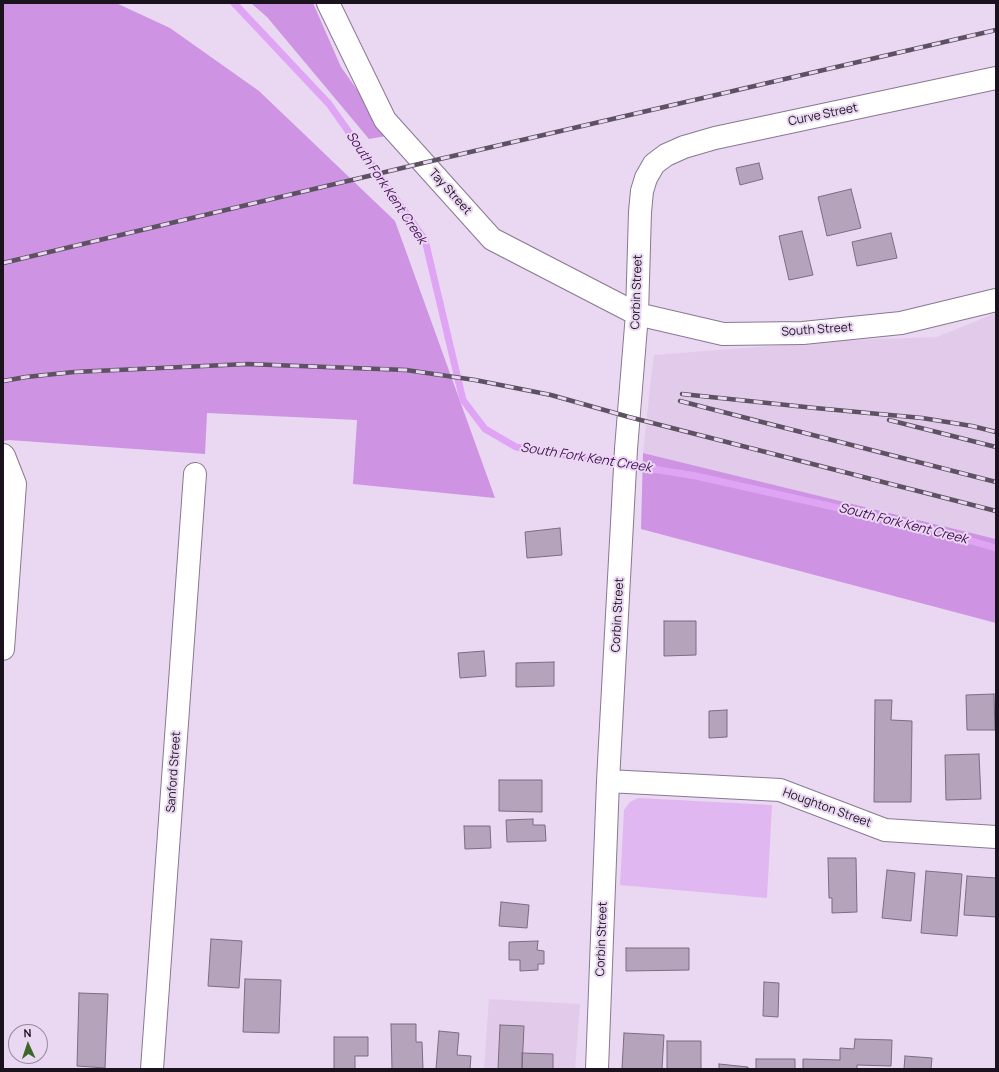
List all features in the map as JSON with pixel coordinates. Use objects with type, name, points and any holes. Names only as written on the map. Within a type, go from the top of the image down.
[{"type":"street","name":"Tay Street","points":[[328,3],[385,120],[492,239],[637,314]]},
{"type":"street","name":"Curve Street","points":[[654,164],[666,155],[684,147],[715,138],[996,78]]},
{"type":"street","name":"Corbin Street","points":[[598,1069],[608,781],[626,450],[637,314],[640,212],[642,191],[646,178],[654,164]]},
{"type":"street","name":"South Street","points":[[637,314],[723,334],[803,333],[901,323],[996,300]]},
{"type":"street","points":[[3,455],[15,484],[3,649]]},
{"type":"street","name":"Sanford Street","points":[[152,1069],[195,474]]},
{"type":"street","name":"Houghton Street","points":[[608,781],[780,790],[885,830],[996,837]]},
{"type":"shaded area","points":[[3,3],[116,3],[170,28],[259,91],[395,221],[495,498],[353,484],[357,420],[207,413],[205,454],[9,440],[3,441]]},
{"type":"shaded area","points":[[251,3],[313,3],[341,67],[377,118],[386,136],[369,139],[267,17]]},
{"type":"shaded area","points":[[996,313],[996,539],[643,453],[654,355],[849,340],[937,337]]},
{"type":"shaded area","points":[[643,453],[996,539],[996,623],[641,529]]},
{"type":"shaded area","points":[[638,798],[772,805],[767,898],[620,885],[624,810],[630,802]]},
{"type":"shaded area","points":[[489,999],[580,1004],[575,1069],[484,1069]]},
{"type":"building","points":[[759,163],[763,179],[740,185],[736,168]]},
{"type":"building","points":[[851,189],[861,228],[827,236],[818,197]]},
{"type":"building","points":[[802,231],[813,275],[789,280],[779,236]]},
{"type":"building","points":[[891,233],[897,258],[857,266],[852,242]]},
{"type":"building","points":[[560,528],[562,555],[527,558],[525,532]]},
{"type":"building","points":[[664,621],[696,621],[696,655],[664,656]]},
{"type":"building","points":[[484,651],[486,676],[460,678],[458,653]]},
{"type":"building","points":[[554,662],[554,686],[516,687],[516,663]]},
{"type":"building","points":[[994,694],[995,730],[967,730],[966,695]]},
{"type":"building","points":[[875,700],[892,700],[891,720],[912,721],[911,802],[874,802]]},
{"type":"building","points":[[727,710],[727,737],[709,738],[709,711]]},
{"type":"building","points":[[979,754],[981,799],[946,800],[945,755]]},
{"type":"building","points":[[499,780],[542,780],[542,812],[499,811]]},
{"type":"building","points":[[533,819],[533,825],[545,825],[546,841],[507,842],[506,820]]},
{"type":"building","points":[[464,826],[490,826],[491,848],[465,849]]},
{"type":"building","points":[[828,858],[856,858],[857,912],[832,913],[832,898],[829,898]]},
{"type":"building","points":[[887,870],[915,873],[911,921],[882,918]]},
{"type":"building","points":[[926,871],[962,874],[957,936],[921,933]]},
{"type":"building","points":[[967,876],[996,878],[996,917],[964,915]]},
{"type":"building","points":[[501,902],[529,905],[527,928],[499,926]]},
{"type":"building","points":[[211,939],[242,941],[239,988],[208,986]]},
{"type":"building","points":[[538,941],[537,950],[544,951],[544,964],[538,964],[538,970],[520,971],[520,960],[509,960],[509,942]]},
{"type":"building","points":[[626,948],[689,948],[689,970],[626,971]]},
{"type":"building","points":[[245,979],[281,980],[279,1033],[243,1032]]},
{"type":"building","points":[[764,982],[779,983],[778,1017],[763,1016]]},
{"type":"building","points":[[79,993],[108,994],[105,1068],[77,1066]]},
{"type":"building","points":[[391,1024],[416,1024],[416,1042],[422,1042],[423,1069],[392,1069]]},
{"type":"building","points":[[500,1025],[524,1026],[522,1069],[498,1069]]},
{"type":"building","points":[[439,1031],[459,1033],[457,1055],[471,1056],[470,1069],[436,1069]]},
{"type":"building","points":[[624,1033],[664,1035],[662,1069],[622,1069]]},
{"type":"building","points":[[334,1037],[368,1037],[368,1056],[355,1056],[355,1069],[334,1069]]},
{"type":"building","points":[[855,1039],[892,1040],[891,1066],[857,1065],[857,1069],[803,1069],[803,1059],[840,1060],[840,1048],[854,1049]]},
{"type":"building","points":[[667,1041],[701,1041],[701,1069],[667,1069]]},
{"type":"building","points":[[522,1053],[553,1054],[553,1069],[522,1069]]},
{"type":"building","points":[[905,1056],[932,1058],[931,1069],[904,1069]]},
{"type":"building","points":[[756,1059],[795,1059],[795,1069],[756,1069]]},
{"type":"building","points":[[719,1064],[748,1067],[748,1069],[719,1069]]},
{"type":"waterway","name":"South Fork Kent Creek","points":[[234,3],[329,104],[425,240],[463,400],[485,429],[516,447],[696,476],[923,527],[996,548]]},
{"type":"railway","points":[[3,263],[440,159],[996,30]]},
{"type":"railway","points":[[3,381],[74,372],[247,364],[406,370],[475,380],[551,395],[629,417],[996,511]]},
{"type":"railway","points":[[682,394],[922,418],[972,426],[996,432]]},
{"type":"railway","points":[[680,401],[996,482]]},
{"type":"railway","points":[[889,420],[996,447]]}]
